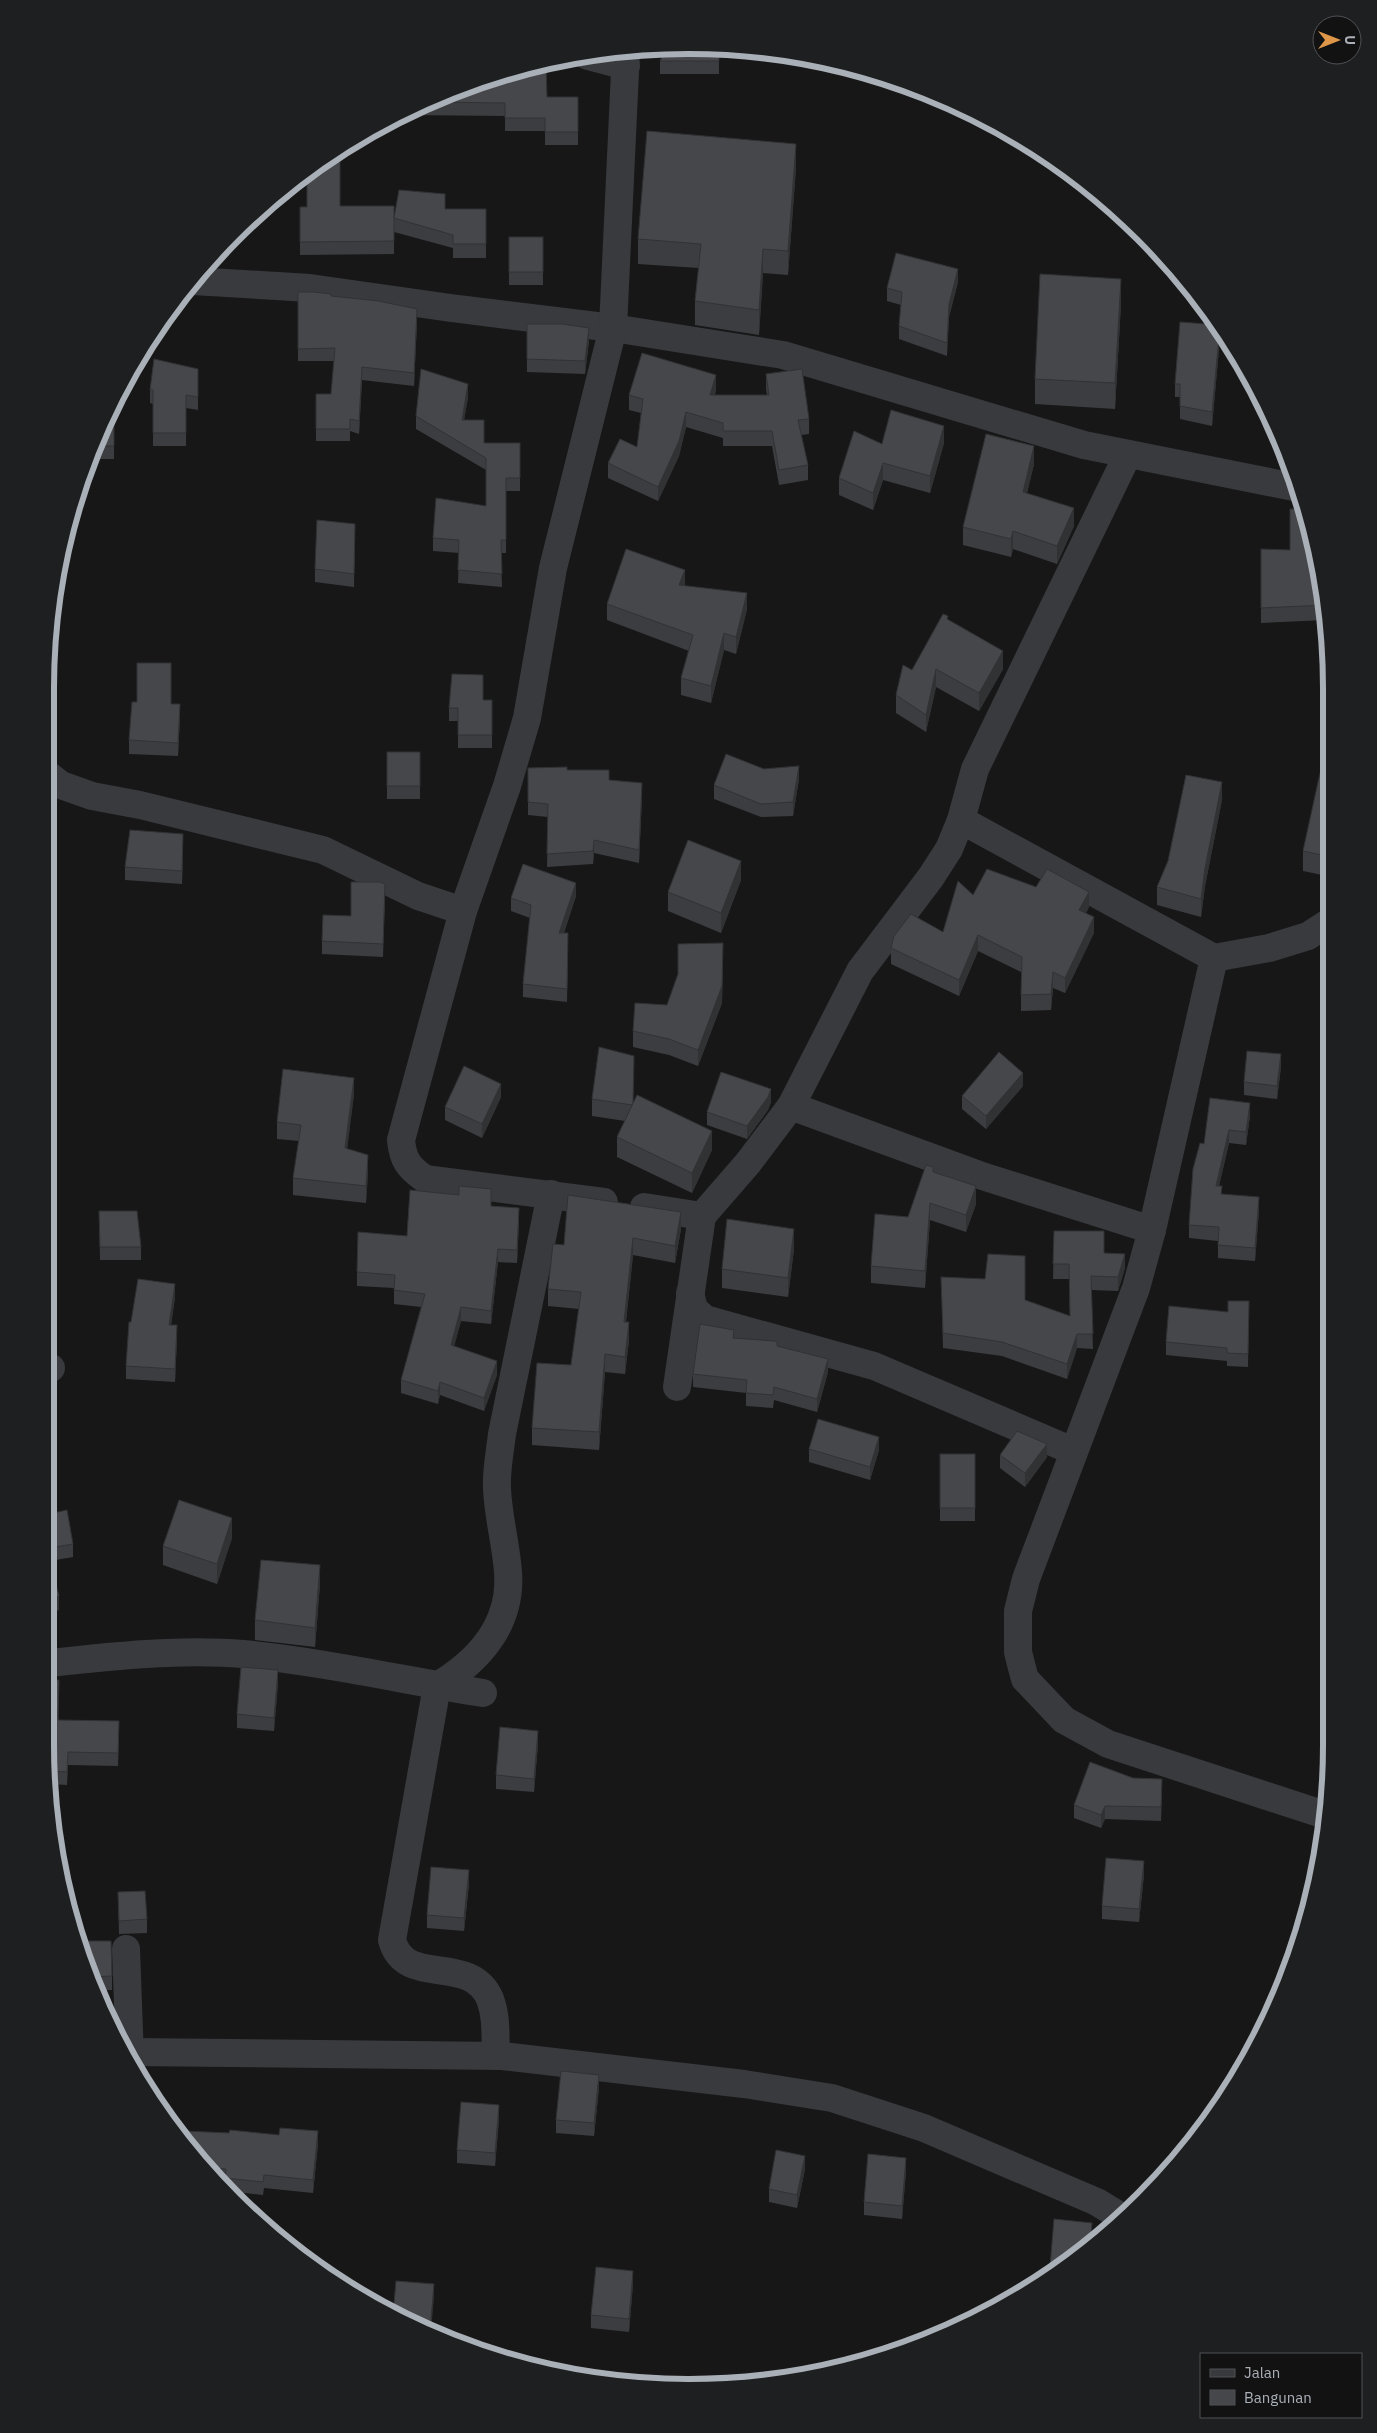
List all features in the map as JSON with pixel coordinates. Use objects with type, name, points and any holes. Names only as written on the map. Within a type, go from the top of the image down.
[{"type":"street","points":[[626,58],[613,328],[553,568],[527,718],[507,786],[463,911],[401,1140],[403,1157],[416,1173],[425,1179],[551,1194],[702,1216]]},
{"type":"street","points":[[202,282],[310,288],[613,328],[783,355],[1084,445],[1291,486]]},
{"type":"street","points":[[676,1387],[702,1216],[748,1164],[791,1106],[860,972],[931,877],[949,849],[961,820],[975,769],[1128,454]]},
{"type":"street","points":[[54,781],[92,796],[140,805],[323,850],[418,896],[463,911]]},
{"type":"street","points":[[961,820],[1214,958],[1269,948],[1301,938],[1323,926]]},
{"type":"street","points":[[1214,958],[1152,1230],[1136,1288],[1026,1579],[1018,1611],[1018,1652],[1025,1679],[1064,1720],[1108,1744],[1319,1813]]},
{"type":"street","points":[[791,1106],[829,1118],[979,1175],[1152,1230]]},
{"type":"street","points":[[496,2056],[495,2016],[483,1986],[472,1978],[448,1971],[415,1967],[400,1958],[392,1940],[437,1686],[461,1671],[483,1649],[497,1629],[505,1607],[508,1574],[497,1489],[498,1468],[502,1434],[551,1194]]},
{"type":"street","points":[[690,1293],[694,1309],[705,1319],[874,1366],[1073,1451]]},
{"type":"street","points":[[54,1662],[166,1654],[241,1654],[282,1659],[483,1693]]},
{"type":"street","points":[[126,1949],[130,2045]]},
{"type":"street","points":[[136,2056],[496,2056],[744,2084],[832,2098],[924,2128],[1097,2202],[1116,2214]]},
{"type":"building","points":[[663,55],[719,55],[719,61],[660,61]]},
{"type":"building","points":[[546,70],[547,97],[578,97],[578,132],[545,132],[545,118],[505,118],[505,103],[446,102],[484,87]]},
{"type":"building","points":[[647,131],[796,144],[788,251],[763,249],[759,310],[695,301],[701,244],[638,239]]},
{"type":"building","points":[[340,158],[340,206],[394,206],[394,241],[300,242],[300,207],[307,207],[307,181]]},
{"type":"building","points":[[399,190],[445,194],[445,209],[486,209],[486,244],[453,244],[453,235],[394,218]]},
{"type":"building","points":[[509,237],[543,237],[543,272],[509,272]]},
{"type":"building","points":[[896,253],[958,269],[949,304],[947,343],[899,326],[902,292],[887,288]]},
{"type":"building","points":[[1040,274],[1121,279],[1115,383],[1035,379]]},
{"type":"building","points":[[298,292],[331,294],[331,296],[378,301],[417,309],[414,373],[362,367],[359,421],[350,419],[350,429],[316,429],[316,394],[331,394],[335,348],[298,349]]},
{"type":"building","points":[[1180,322],[1208,324],[1219,340],[1212,412],[1180,406],[1180,384],[1175,384]]},
{"type":"building","points":[[527,324],[562,324],[589,328],[585,361],[527,359]]},
{"type":"building","points":[[642,353],[716,375],[710,395],[769,395],[766,374],[802,369],[809,419],[798,420],[808,465],[779,470],[772,431],[723,431],[723,423],[686,412],[679,441],[658,487],[608,463],[620,439],[637,447],[643,399],[629,395]]},
{"type":"building","points":[[154,359],[198,369],[198,397],[186,395],[186,433],[153,433],[153,390],[150,390]]},
{"type":"building","points":[[421,369],[468,384],[462,420],[484,420],[484,443],[520,443],[520,478],[506,478],[506,540],[501,540],[502,574],[458,570],[459,540],[433,538],[436,498],[486,506],[486,458],[416,416]]},
{"type":"building","points":[[891,410],[944,426],[930,476],[883,463],[873,493],[839,478],[854,431],[882,444]]},
{"type":"building","points":[[114,419],[114,446],[102,446]]},
{"type":"building","points":[[986,434],[1034,446],[1023,492],[1074,508],[1057,546],[1013,531],[1011,539],[963,527]]},
{"type":"building","points":[[1290,509],[1298,509],[1311,565],[1318,605],[1261,608],[1261,549],[1290,550]]},
{"type":"building","points":[[317,520],[355,524],[354,574],[315,569]]},
{"type":"building","points":[[626,549],[685,570],[679,585],[747,593],[736,637],[724,633],[711,686],[681,678],[693,635],[607,604]]},
{"type":"building","points":[[943,614],[948,616],[947,619],[1003,651],[979,693],[936,669],[926,715],[896,695],[903,665],[912,670]]},
{"type":"building","points":[[137,663],[171,663],[171,704],[180,704],[178,743],[129,740],[132,702],[137,702]]},
{"type":"building","points":[[452,674],[483,675],[483,700],[492,700],[492,735],[458,735],[458,708],[449,708]]},
{"type":"building","points":[[387,752],[420,752],[420,786],[387,786]]},
{"type":"building","points":[[726,754],[764,769],[799,766],[793,802],[761,804],[714,785]]},
{"type":"building","points":[[567,767],[567,770],[609,770],[609,780],[642,783],[639,850],[594,840],[593,851],[547,854],[548,804],[528,802],[528,768]]},
{"type":"building","points":[[1320,773],[1323,773],[1323,855],[1303,851]]},
{"type":"building","points":[[1186,775],[1222,782],[1205,868],[1201,899],[1157,887],[1168,861]]},
{"type":"building","points":[[130,830],[183,834],[182,871],[125,867]]},
{"type":"building","points":[[688,840],[741,861],[721,913],[668,892]]},
{"type":"building","points":[[523,864],[576,883],[559,933],[568,933],[567,989],[523,984],[531,905],[511,898]]},
{"type":"building","points":[[987,869],[1036,887],[1047,869],[1089,892],[1079,910],[1094,917],[1065,978],[1053,972],[1051,994],[1021,995],[1022,957],[978,935],[959,980],[891,948],[894,936],[911,914],[943,932],[958,881],[973,895]]},
{"type":"building","points":[[351,882],[380,882],[385,884],[383,944],[322,941],[323,915],[351,916]]},
{"type":"building","points":[[723,943],[722,986],[698,1050],[669,1039],[633,1031],[635,1003],[667,1005],[678,974],[678,944]]},
{"type":"building","points":[[599,1047],[634,1056],[632,1105],[592,1099]]},
{"type":"building","points":[[1247,1051],[1281,1054],[1277,1086],[1244,1082]]},
{"type":"building","points":[[999,1052],[1023,1073],[986,1116],[962,1096]]},
{"type":"building","points":[[464,1066],[501,1084],[482,1124],[445,1107]]},
{"type":"building","points":[[283,1069],[354,1078],[345,1148],[368,1155],[366,1186],[293,1178],[301,1125],[277,1122]]},
{"type":"building","points":[[721,1072],[771,1089],[768,1097],[747,1126],[707,1112]]},
{"type":"building","points":[[637,1095],[712,1131],[692,1173],[617,1137]]},
{"type":"building","points":[[1210,1098],[1250,1103],[1246,1132],[1229,1130],[1216,1186],[1222,1186],[1221,1194],[1259,1197],[1255,1248],[1218,1245],[1219,1227],[1189,1225],[1193,1169],[1200,1143],[1204,1144]]},
{"type":"building","points":[[926,1165],[933,1167],[933,1172],[976,1186],[966,1215],[930,1203],[925,1271],[871,1266],[875,1214],[908,1217]]},
{"type":"building","points":[[459,1186],[491,1189],[491,1206],[519,1208],[517,1250],[498,1249],[491,1311],[461,1307],[451,1345],[497,1361],[484,1398],[440,1382],[438,1391],[401,1380],[425,1294],[394,1290],[395,1275],[357,1272],[358,1232],[407,1236],[410,1190],[459,1195]]},
{"type":"building","points":[[568,1195],[681,1212],[675,1246],[633,1238],[624,1322],[629,1322],[625,1357],[605,1354],[599,1432],[532,1428],[537,1363],[571,1365],[581,1292],[548,1289],[553,1244],[564,1245]]},
{"type":"building","points":[[99,1211],[137,1211],[141,1247],[100,1247]]},
{"type":"building","points":[[727,1219],[794,1229],[788,1278],[722,1269]]},
{"type":"building","points":[[1054,1231],[1104,1231],[1104,1253],[1125,1254],[1118,1277],[1091,1276],[1093,1334],[1077,1334],[1067,1364],[1002,1342],[943,1333],[941,1277],[985,1279],[988,1254],[1025,1256],[1025,1300],[1070,1316],[1069,1264],[1053,1264]]},
{"type":"building","points":[[138,1279],[175,1284],[169,1325],[177,1325],[175,1369],[126,1366],[129,1322],[131,1322]]},
{"type":"building","points":[[1228,1301],[1249,1301],[1248,1354],[1227,1353],[1227,1348],[1166,1342],[1169,1306],[1228,1312]]},
{"type":"building","points":[[700,1324],[734,1330],[733,1338],[774,1341],[777,1342],[777,1346],[828,1359],[817,1399],[774,1387],[773,1395],[746,1393],[747,1380],[693,1374]]},
{"type":"building","points":[[818,1419],[879,1437],[870,1467],[809,1449]]},
{"type":"building","points":[[1017,1431],[1047,1444],[1025,1473],[1000,1455]]},
{"type":"building","points":[[940,1454],[975,1454],[975,1508],[940,1508]]},
{"type":"building","points":[[179,1500],[232,1518],[217,1564],[163,1546]]},
{"type":"building","points":[[67,1510],[73,1544],[54,1547],[54,1513]]},
{"type":"building","points":[[261,1560],[320,1565],[315,1628],[255,1620]]},
{"type":"building","points":[[54,1577],[59,1596],[54,1598]]},
{"type":"building","points":[[241,1667],[278,1670],[274,1718],[237,1714]]},
{"type":"building","points":[[54,1680],[59,1680],[58,1720],[119,1721],[118,1753],[68,1752],[67,1772],[55,1771]]},
{"type":"building","points":[[500,1727],[538,1731],[534,1779],[496,1775]]},
{"type":"building","points":[[1090,1762],[1133,1778],[1162,1779],[1161,1807],[1105,1806],[1101,1815],[1074,1805]]},
{"type":"building","points":[[1106,1858],[1144,1861],[1139,1909],[1102,1906]]},
{"type":"building","points":[[431,1867],[469,1870],[464,1918],[427,1915]]},
{"type":"building","points":[[145,1891],[147,1919],[119,1921],[118,1892]]},
{"type":"building","points":[[85,1941],[111,1941],[112,1976],[98,1977]]},
{"type":"building","points":[[561,2071],[599,2075],[594,2123],[556,2120]]},
{"type":"building","points":[[461,2102],[499,2105],[495,2153],[457,2150]]},
{"type":"building","points":[[280,2128],[318,2131],[313,2180],[264,2175],[263,2182],[226,2178],[226,2169],[216,2169],[185,2131],[229,2133],[230,2130],[279,2135]]},
{"type":"building","points":[[776,2150],[805,2156],[797,2195],[769,2189]]},
{"type":"building","points":[[868,2154],[906,2158],[902,2206],[864,2202]]},
{"type":"building","points":[[1054,2219],[1092,2223],[1091,2235],[1050,2266]]},
{"type":"building","points":[[596,2267],[633,2271],[629,2319],[591,2315]]},
{"type":"building","points":[[396,2281],[434,2284],[431,2324],[394,2306]]}]
